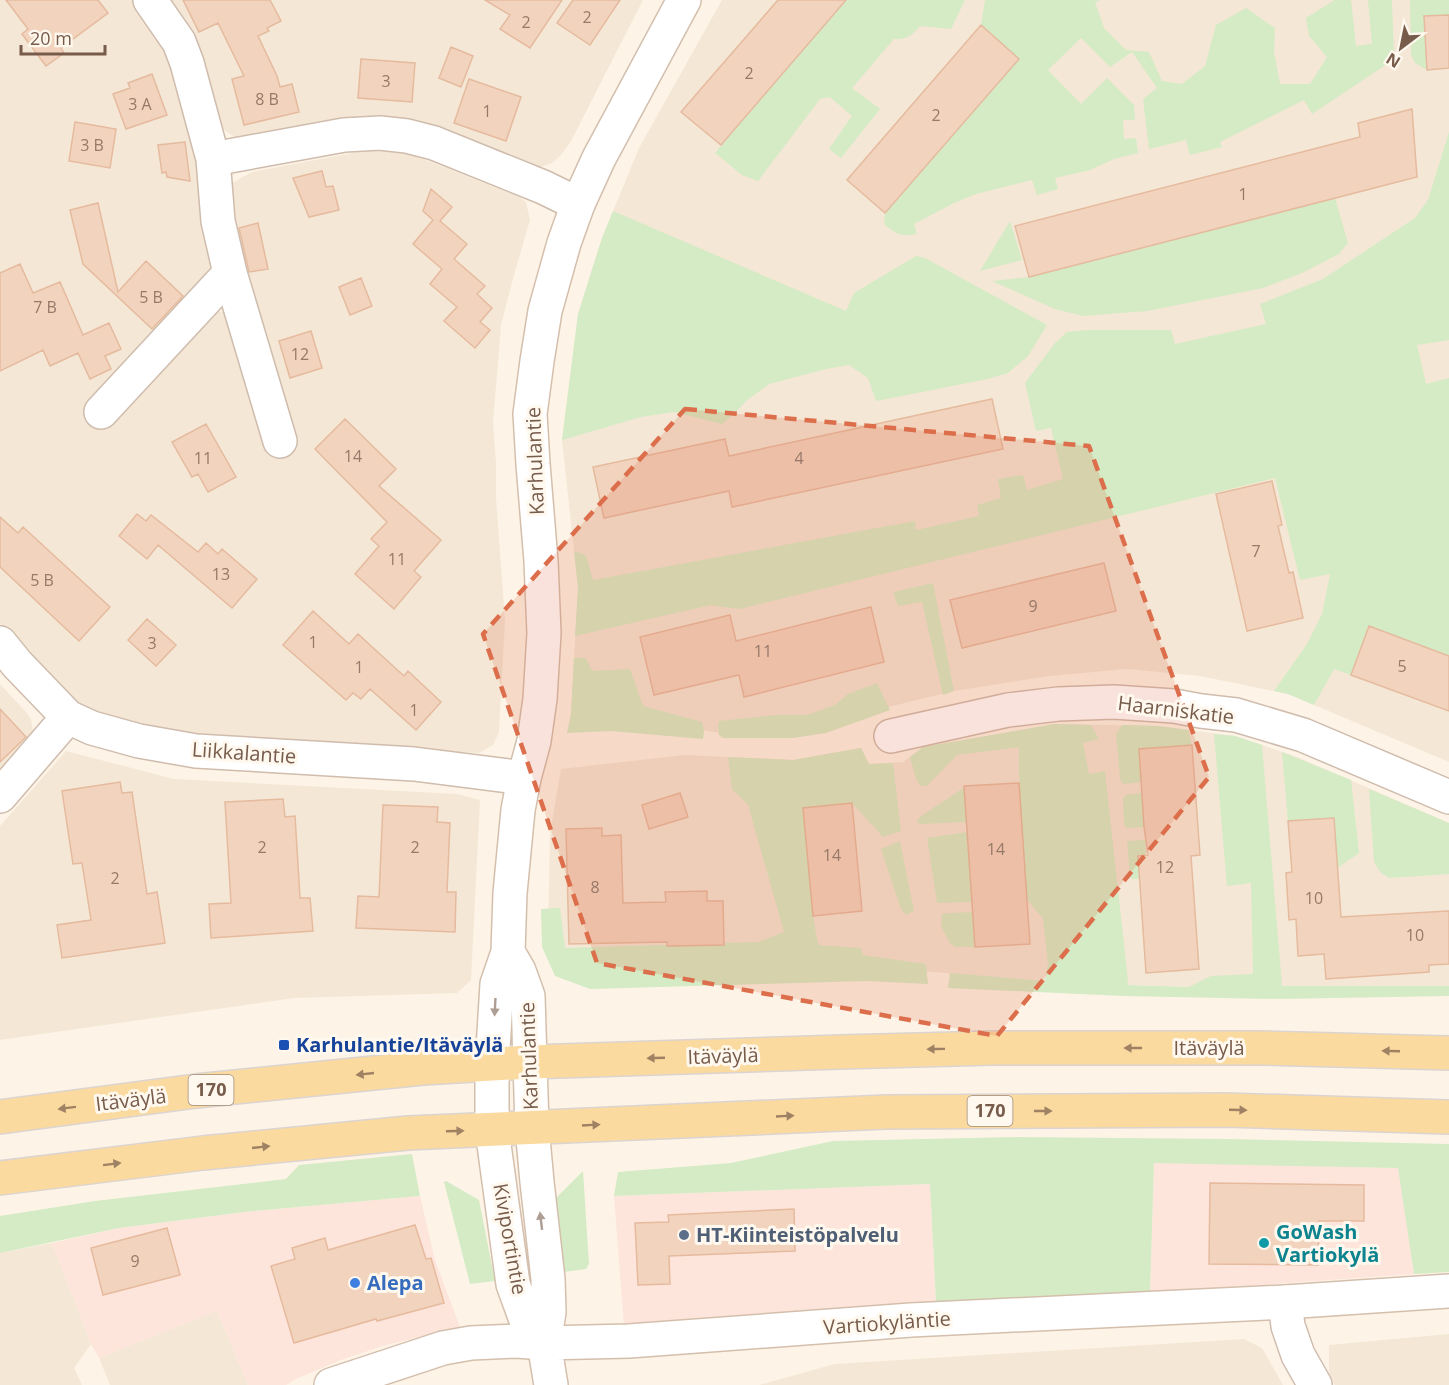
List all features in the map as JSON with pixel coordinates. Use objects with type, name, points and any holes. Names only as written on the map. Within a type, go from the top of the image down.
[{"type":"main road","points":[[150,0],[164,18],[187,63],[213,159],[218,221],[230,273],[280,441]]},
{"type":"main road","name":"Karhulantie","points":[[492,1130],[492,1065],[497,984],[508,952],[510,893],[518,810],[534,741],[540,699],[544,633],[530,414],[545,311],[564,243],[578,204],[599,158],[684,0]]},
{"type":"main road","points":[[213,159],[344,135],[380,132],[434,143],[543,187],[578,204]]},
{"type":"main road","points":[[101,412],[230,273]]},
{"type":"main road","name":"Liikkalantie","points":[[0,643],[68,717],[92,728],[139,741],[196,751],[414,764],[524,778]]},
{"type":"main road","name":"Haarniskatie","points":[[891,736],[1008,710],[1058,704],[1114,702],[1174,706],[1236,715],[1303,735],[1449,797]]},
{"type":"main road","points":[[0,796],[68,717]]},
{"type":"main road","name":"Karhulantie","points":[[508,952],[519,971],[528,996],[532,1128]]},
{"type":"main road","name":"Itäväylä","points":[[0,1117],[196,1091],[423,1068],[529,1062],[994,1048],[1262,1048],[1449,1053]]},
{"type":"main road","name":"170","points":[[0,1178],[226,1150],[408,1133],[898,1112],[1226,1110],[1449,1117]]},
{"type":"main road","name":"Kiviportintie","points":[[532,1128],[548,1279],[549,1312],[544,1343],[550,1385]]},
{"type":"main road","name":"Kiviportintie","points":[[492,1130],[513,1284],[525,1317],[544,1343]]},
{"type":"main road","name":"Vartiokyläntie","points":[[331,1385],[442,1348],[464,1344],[516,1341],[544,1343],[629,1341],[911,1320],[1285,1302],[1449,1291]]},
{"type":"main road","points":[[1285,1302],[1288,1326],[1298,1355],[1315,1385]]},
{"type":"highlighted area","points":[[685,409],[1089,446],[1209,777],[997,1036],[597,963],[483,634]]},
{"type":"shaded area","points":[[0,0],[136,0],[170,55],[192,111],[212,279],[85,419],[98,430],[206,311],[226,312],[249,300],[228,193],[232,183],[252,172],[358,152],[387,149],[403,151],[517,196],[526,202],[530,220],[501,325],[493,423],[505,620],[499,732],[493,745],[479,753],[214,739],[103,720],[62,690],[0,624]]},
{"type":"shaded area","points":[[166,0],[643,0],[570,143],[552,163],[541,167],[431,128],[237,139],[223,129]]},
{"type":"shaded area","points":[[722,0],[1449,0],[1449,762],[1288,694],[1200,676],[1127,669],[1049,676],[954,691],[868,712],[730,734],[571,713],[578,588],[562,440],[578,314],[602,238],[639,148]]},
{"type":"shaded area","points":[[0,684],[31,719],[33,731],[31,740],[0,777]]},
{"type":"shaded area","points":[[1055,724],[1158,726],[1235,736],[1295,756],[1449,823],[1449,986],[1189,987],[1066,983],[909,970],[576,975],[548,933],[550,833],[561,769],[685,755],[793,760],[861,748],[869,764],[903,762],[923,747]]},
{"type":"shaded area","points":[[66,751],[174,779],[457,794],[480,800],[471,980],[457,993],[294,998],[0,1040],[0,826]]},
{"type":"shaded area","name":"GoWash Vartiokylä","points":[[1154,1162],[1399,1168],[1414,1274],[1150,1293]]},
{"type":"shaded area","points":[[930,1184],[936,1303],[624,1327],[614,1196]]},
{"type":"shaded area","points":[[420,1196],[435,1260],[460,1327],[383,1346],[341,1360],[286,1385],[248,1385],[217,1311],[99,1358],[91,1344],[52,1243],[119,1228],[244,1212]]},
{"type":"shaded area","points":[[52,1243],[91,1344],[74,1368],[82,1385],[0,1385],[0,1253]]},
{"type":"shaded area","points":[[217,1311],[248,1385],[110,1385],[99,1358]]},
{"type":"shaded area","points":[[1449,1334],[1449,1385],[1335,1385],[1329,1375],[1329,1345]]},
{"type":"shaded area","points":[[1244,1339],[1262,1348],[1283,1385],[759,1385],[835,1364]]},
{"type":"green space","points":[[846,0],[965,0],[951,29],[920,26],[909,36],[894,39],[852,88],[880,109],[841,158],[829,149],[852,116],[830,97],[820,99],[758,181],[742,175],[715,153]]},
{"type":"green space","points":[[985,0],[1101,0],[1095,2],[1104,28],[1126,50],[1149,52],[1162,81],[1182,84],[1205,66],[1216,25],[1246,8],[1275,28],[1274,52],[1280,84],[1310,84],[1327,57],[1309,36],[1306,18],[1334,0],[1351,0],[1356,46],[1372,44],[1368,0],[1392,0],[1394,56],[1390,62],[1312,114],[1304,100],[1220,142],[1222,147],[1190,155],[1186,140],[1149,149],[1143,99],[1157,88],[1132,52],[1110,67],[1081,38],[1048,70],[1081,104],[1107,78],[1134,105],[1135,120],[1123,120],[1124,139],[1136,138],[1138,153],[1114,159],[1090,170],[1055,178],[1058,189],[1037,195],[1032,180],[976,194],[914,224],[917,234],[899,234],[884,224],[885,213],[1019,59],[981,25]]},
{"type":"green space","points":[[1410,0],[1449,0],[1449,15],[1424,16],[1427,70],[1415,63],[1411,55]]},
{"type":"green space","points":[[1449,132],[1449,340],[1417,345],[1426,384],[1449,378],[1449,656],[1369,627],[1351,675],[1334,669],[1314,705],[1274,691],[1307,644],[1322,614],[1330,574],[1300,580],[1275,478],[740,609],[711,605],[575,636],[578,588],[574,551],[586,555],[593,580],[915,521],[916,530],[979,516],[977,505],[1001,498],[998,479],[1023,475],[1027,490],[1063,479],[1051,428],[1036,431],[1025,383],[1055,343],[1067,332],[1171,330],[1175,344],[1266,324],[1260,304],[1323,279],[1415,218],[1428,200]]},
{"type":"green space","points":[[1335,198],[1348,243],[1339,254],[1302,273],[1263,288],[1147,311],[1083,316],[1055,309],[992,281],[1029,277]]},
{"type":"green space","points":[[613,211],[846,311],[854,293],[916,256],[925,258],[1047,325],[1028,356],[1008,373],[988,379],[876,401],[868,378],[849,365],[769,384],[747,400],[722,424],[674,412],[641,417],[562,440],[578,314]]},
{"type":"green space","points":[[1010,221],[1022,260],[980,271]]},
{"type":"green space","points":[[933,583],[954,691],[943,695],[922,602],[898,606],[893,592]]},
{"type":"green space","points":[[574,658],[586,658],[592,671],[630,669],[643,706],[702,722],[703,739],[611,731],[567,733],[571,713]]},
{"type":"green space","points":[[877,683],[890,710],[826,733],[793,738],[723,738],[719,735],[719,721],[775,715],[807,715],[835,705],[848,694]]},
{"type":"green space","points":[[1055,724],[1091,725],[1099,739],[1083,743],[1089,774],[1105,771],[1127,985],[1189,987],[1211,976],[1253,974],[1251,883],[1227,886],[1214,734],[1235,736],[1262,745],[1282,986],[1449,986],[1449,996],[1278,999],[1123,996],[948,988],[950,973],[1045,981],[1048,964],[1043,919],[1026,898],[1019,747],[957,755],[927,786],[920,786],[910,757],[923,747]]},
{"type":"green space","points":[[1122,725],[1188,730],[1192,745],[1139,749],[1141,782],[1125,784],[1120,778],[1116,734]]},
{"type":"green space","points":[[861,748],[869,764],[893,763],[901,831],[883,837],[852,803],[803,808],[813,916],[818,945],[861,948],[863,955],[926,964],[928,984],[867,981],[590,989],[555,976],[542,947],[541,909],[560,908],[565,948],[758,942],[784,932],[748,805],[732,789],[728,757],[793,760]]},
{"type":"green space","points":[[1282,752],[1351,780],[1359,853],[1337,868],[1334,818],[1288,821]]},
{"type":"green space","points":[[965,787],[967,822],[920,824],[917,821],[921,816]]},
{"type":"green space","points":[[1369,789],[1449,823],[1449,874],[1389,878],[1380,872],[1374,862]]},
{"type":"green space","points":[[1142,793],[1144,827],[1127,828],[1124,825],[1123,798],[1126,795]]},
{"type":"green space","points":[[967,832],[972,902],[937,903],[927,838]]},
{"type":"green space","points":[[1145,840],[1146,855],[1138,856],[1140,879],[1133,879],[1130,877],[1127,841]]},
{"type":"green space","points":[[900,841],[914,911],[906,915],[901,909],[881,849]]},
{"type":"green space","points":[[973,912],[975,947],[955,947],[950,943],[941,926],[942,914]]},
{"type":"green space","points":[[1015,1137],[1449,1144],[1449,1272],[1414,1274],[1398,1168],[1154,1163],[1150,1293],[936,1303],[930,1184],[614,1196],[618,1172],[731,1163],[833,1141]]},
{"type":"green space","points":[[412,1154],[420,1196],[244,1212],[119,1228],[0,1253],[0,1216],[95,1201],[286,1179],[299,1165]]},
{"type":"green space","points":[[583,1171],[589,1264],[586,1269],[564,1272],[556,1198]]},
{"type":"green space","points":[[446,1181],[479,1200],[495,1281],[470,1284],[444,1182]]},
{"type":"building","points":[[6,0],[98,0],[108,13],[61,48],[64,53],[46,66],[22,34],[28,29]]},
{"type":"building","points":[[183,0],[270,0],[281,21],[267,28],[269,31],[258,36],[280,87],[292,84],[299,112],[244,125],[232,79],[244,76],[218,23],[199,32]]},
{"type":"building","points":[[485,0],[562,0],[530,48],[500,29],[510,15]]},
{"type":"building","points":[[573,0],[620,0],[590,45],[557,23]]},
{"type":"building","points":[[778,0],[846,0],[721,145],[681,112]]},
{"type":"building","points":[[1449,15],[1449,68],[1427,70],[1424,16]]},
{"type":"building","points":[[981,25],[1019,59],[885,213],[847,180]]},
{"type":"building","points":[[451,47],[473,56],[461,87],[439,78]]},
{"type":"building","points":[[361,59],[415,63],[412,102],[358,98]]},
{"type":"building","points":[[152,74],[167,115],[126,129],[113,94],[130,88],[128,83]]},
{"type":"building","points":[[469,79],[521,97],[506,141],[454,123]]},
{"type":"building","points":[[1412,109],[1417,177],[1029,277],[1015,226],[1360,137],[1358,123]]},
{"type":"building","points":[[75,122],[116,129],[110,168],[69,161]]},
{"type":"building","points":[[185,142],[190,181],[167,177],[166,172],[162,173],[158,145]]},
{"type":"building","points":[[322,171],[326,187],[333,186],[339,210],[309,217],[293,178]]},
{"type":"building","points":[[431,189],[452,207],[440,221],[467,244],[454,259],[485,286],[477,294],[492,308],[480,322],[490,330],[475,348],[444,321],[457,307],[430,284],[442,269],[413,244],[433,220],[423,211]]},
{"type":"building","points":[[98,203],[118,292],[146,261],[183,296],[152,329],[83,264],[70,210]]},
{"type":"building","points":[[258,223],[268,269],[249,272],[239,228]]},
{"type":"building","points":[[20,264],[33,293],[60,282],[83,335],[109,323],[121,349],[105,356],[111,369],[90,379],[78,353],[50,366],[43,350],[0,371],[0,273]]},
{"type":"building","points":[[361,278],[372,306],[350,315],[339,287]]},
{"type":"building","points":[[311,331],[322,368],[290,378],[279,341]]},
{"type":"building","points":[[992,399],[1003,449],[732,507],[729,491],[604,518],[593,467],[725,439],[729,456]]},
{"type":"building","points":[[345,419],[396,469],[379,486],[441,540],[414,571],[421,577],[394,609],[355,574],[379,546],[371,539],[387,522],[315,449]]},
{"type":"building","points":[[206,424],[236,477],[208,492],[198,474],[192,477],[172,442]]},
{"type":"building","points":[[1272,481],[1282,525],[1278,526],[1289,573],[1293,572],[1303,618],[1247,631],[1216,494]]},
{"type":"building","points":[[137,514],[146,521],[151,515],[198,552],[206,543],[218,554],[222,549],[257,579],[232,608],[158,545],[147,559],[119,536]]},
{"type":"building","points":[[0,517],[18,533],[23,527],[110,607],[79,641],[0,567]]},
{"type":"building","points":[[1104,563],[1116,611],[962,648],[950,600]]},
{"type":"building","points":[[871,607],[884,662],[744,697],[739,675],[654,695],[640,637],[730,615],[736,641]]},
{"type":"building","points":[[313,611],[349,644],[358,634],[404,676],[408,671],[441,702],[416,730],[370,689],[361,699],[353,693],[346,700],[283,645]]},
{"type":"building","points":[[147,619],[176,645],[156,666],[128,640]]},
{"type":"building","points":[[1369,626],[1449,656],[1449,711],[1351,675]]},
{"type":"building","points":[[0,709],[26,737],[0,762]]},
{"type":"building","points":[[1192,745],[1200,855],[1191,856],[1199,969],[1146,973],[1138,856],[1148,855],[1139,749]]},
{"type":"building","points":[[120,782],[122,793],[132,792],[147,894],[157,892],[165,943],[62,958],[57,925],[91,920],[82,863],[73,864],[62,791]]},
{"type":"building","points":[[1019,783],[1030,944],[975,947],[964,786]]},
{"type":"building","points":[[680,793],[688,817],[649,829],[642,805]]},
{"type":"building","points":[[283,799],[285,817],[295,816],[300,898],[310,898],[313,931],[211,938],[209,904],[231,903],[225,802]]},
{"type":"building","points":[[852,803],[862,911],[813,916],[803,808]]},
{"type":"building","points":[[383,805],[438,807],[437,822],[450,823],[447,892],[456,892],[455,932],[356,928],[358,896],[379,897]]},
{"type":"building","points":[[1334,818],[1341,917],[1449,911],[1449,964],[1429,965],[1429,972],[1326,979],[1324,954],[1298,956],[1296,919],[1289,920],[1286,873],[1292,872],[1288,821]]},
{"type":"building","points":[[602,828],[602,836],[621,835],[623,903],[666,902],[665,892],[707,891],[707,901],[723,901],[724,945],[667,946],[667,942],[569,944],[566,829]]},
{"type":"building","name":"GoWash Vartiokylä","points":[[1210,1183],[1364,1185],[1364,1221],[1319,1221],[1318,1265],[1209,1264]]},
{"type":"building","points":[[794,1209],[795,1251],[669,1256],[670,1284],[638,1285],[635,1223],[669,1222],[668,1215]]},
{"type":"building","name":"Alepa","points":[[415,1225],[426,1259],[431,1258],[444,1303],[377,1321],[376,1319],[294,1343],[271,1266],[295,1259],[292,1248],[325,1238],[328,1250]]},
{"type":"building","points":[[167,1228],[180,1275],[103,1295],[91,1248]]},
{"type":"place","name":"Karhulantie/Itäväylä","points":[[284,1045]]},
{"type":"place","name":"HT-Kiinteistöpalvelu","points":[[684,1235]]},
{"type":"place","name":"GoWash Vartiokylä","points":[[1264,1243]]},
{"type":"place","name":"Alepa","points":[[355,1283]]}]
